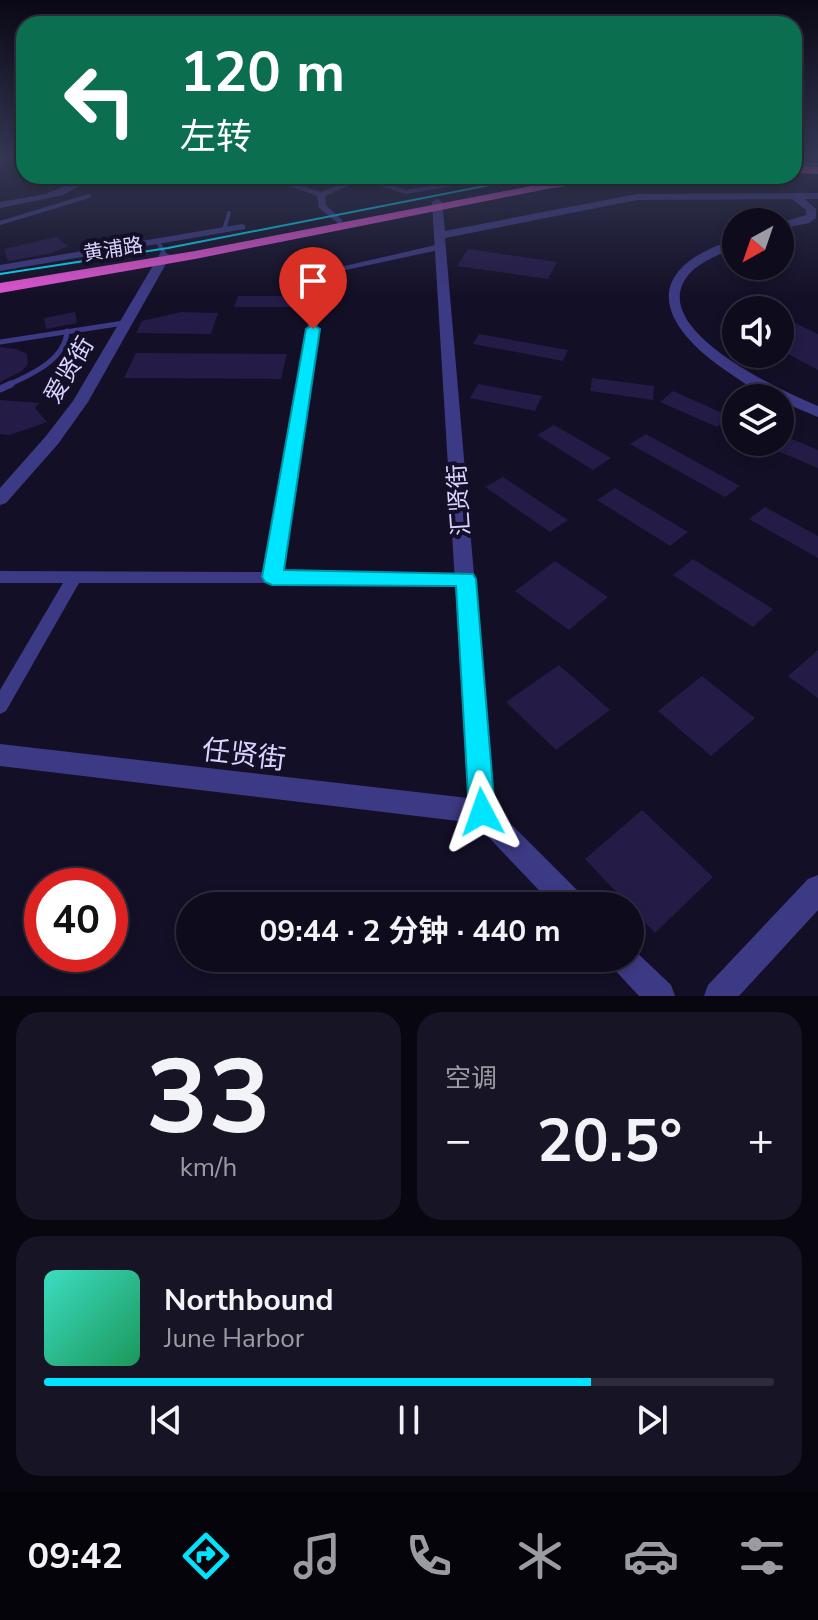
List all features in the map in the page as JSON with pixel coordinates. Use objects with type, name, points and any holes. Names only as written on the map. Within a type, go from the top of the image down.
[{"type":"highway","name":"黄浦路","points":[[0,285],[434,204]]},
{"type":"highway","name":"黄浦路","points":[[162,253],[434,204]]},
{"type":"street","points":[[322,204],[339,221]]},
{"type":"street","name":"汇贤街","points":[[437,204],[482,812]]},
{"type":"street","points":[[272,577],[315,312],[328,271],[440,241],[604,204]]},
{"type":"street","points":[[794,223],[812,216],[811,209],[805,204]]},
{"type":"street","points":[[0,268],[162,253],[224,230],[242,227]]},
{"type":"street","points":[[722,249],[697,261],[683,275],[675,298],[678,315],[704,348],[739,374],[818,412]]},
{"type":"street","name":"爱贤街","points":[[0,499],[52,440],[80,402],[162,253]]},
{"type":"street","points":[[0,706],[75,576]]},
{"type":"street","points":[[0,577],[465,579]]},
{"type":"street","name":"任贤街","points":[[0,755],[482,812]]},
{"type":"street","points":[[482,812],[559,892]]},
{"type":"street","points":[[719,996],[818,889]]},
{"type":"street","points":[[637,972],[660,996]]},
{"type":"lane","points":[[42,204],[48,208]]},
{"type":"lane","points":[[0,223],[60,204]]},
{"type":"lane","points":[[224,230],[229,213]]},
{"type":"lane","points":[[0,342],[124,323]]},
{"type":"lane","points":[[0,389],[44,367],[67,341],[67,331]]},
{"type":"building","points":[[56,237],[68,246],[52,253],[8,261],[4,249]]},
{"type":"building","points":[[468,249],[557,262],[548,279],[457,266]]},
{"type":"building","points":[[238,296],[304,296],[302,307],[234,307]]},
{"type":"building","points":[[75,312],[77,323],[46,329],[44,318]]},
{"type":"building","points":[[181,312],[218,313],[211,334],[136,333],[142,321]]},
{"type":"building","points":[[794,323],[818,334],[818,370],[794,357]]},
{"type":"building","points":[[479,334],[568,350],[563,361],[473,344]]},
{"type":"building","points":[[0,347],[27,354],[28,364],[22,371],[0,382]]},
{"type":"building","points":[[136,353],[287,354],[281,379],[124,378]]},
{"type":"building","points":[[592,378],[654,386],[653,400],[590,391]]},
{"type":"building","points":[[478,384],[542,396],[535,411],[470,398]]},
{"type":"building","points":[[673,391],[722,413],[722,422],[717,427],[660,402]]},
{"type":"building","points":[[0,400],[39,403],[35,408],[47,422],[10,435],[0,434]]},
{"type":"building","points":[[554,425],[611,458],[593,470],[537,435]]},
{"type":"building","points":[[646,434],[740,486],[725,497],[630,444]]},
{"type":"building","points":[[794,440],[818,450],[818,468],[789,456],[794,456]]},
{"type":"building","points":[[503,477],[568,520],[550,532],[485,487]]},
{"type":"building","points":[[615,488],[688,532],[670,546],[597,500]]},
{"type":"building","points":[[765,507],[818,536],[818,558],[749,519]]},
{"type":"building","points":[[693,559],[773,609],[753,627],[673,575]]},
{"type":"building","points":[[555,561],[608,597],[569,630],[515,591]]},
{"type":"building","points":[[818,650],[818,698],[788,676]]},
{"type":"building","points":[[559,665],[610,710],[556,750],[506,702]]},
{"type":"building","points":[[702,676],[755,718],[711,756],[658,711]]},
{"type":"building","points":[[642,810],[713,877],[655,933],[644,921],[644,892],[616,892],[585,859]]},
{"type":"tram line","points":[[0,274],[168,248],[390,204]]},
{"type":"route","points":[[313,329],[272,577],[465,579],[482,812]]}]
